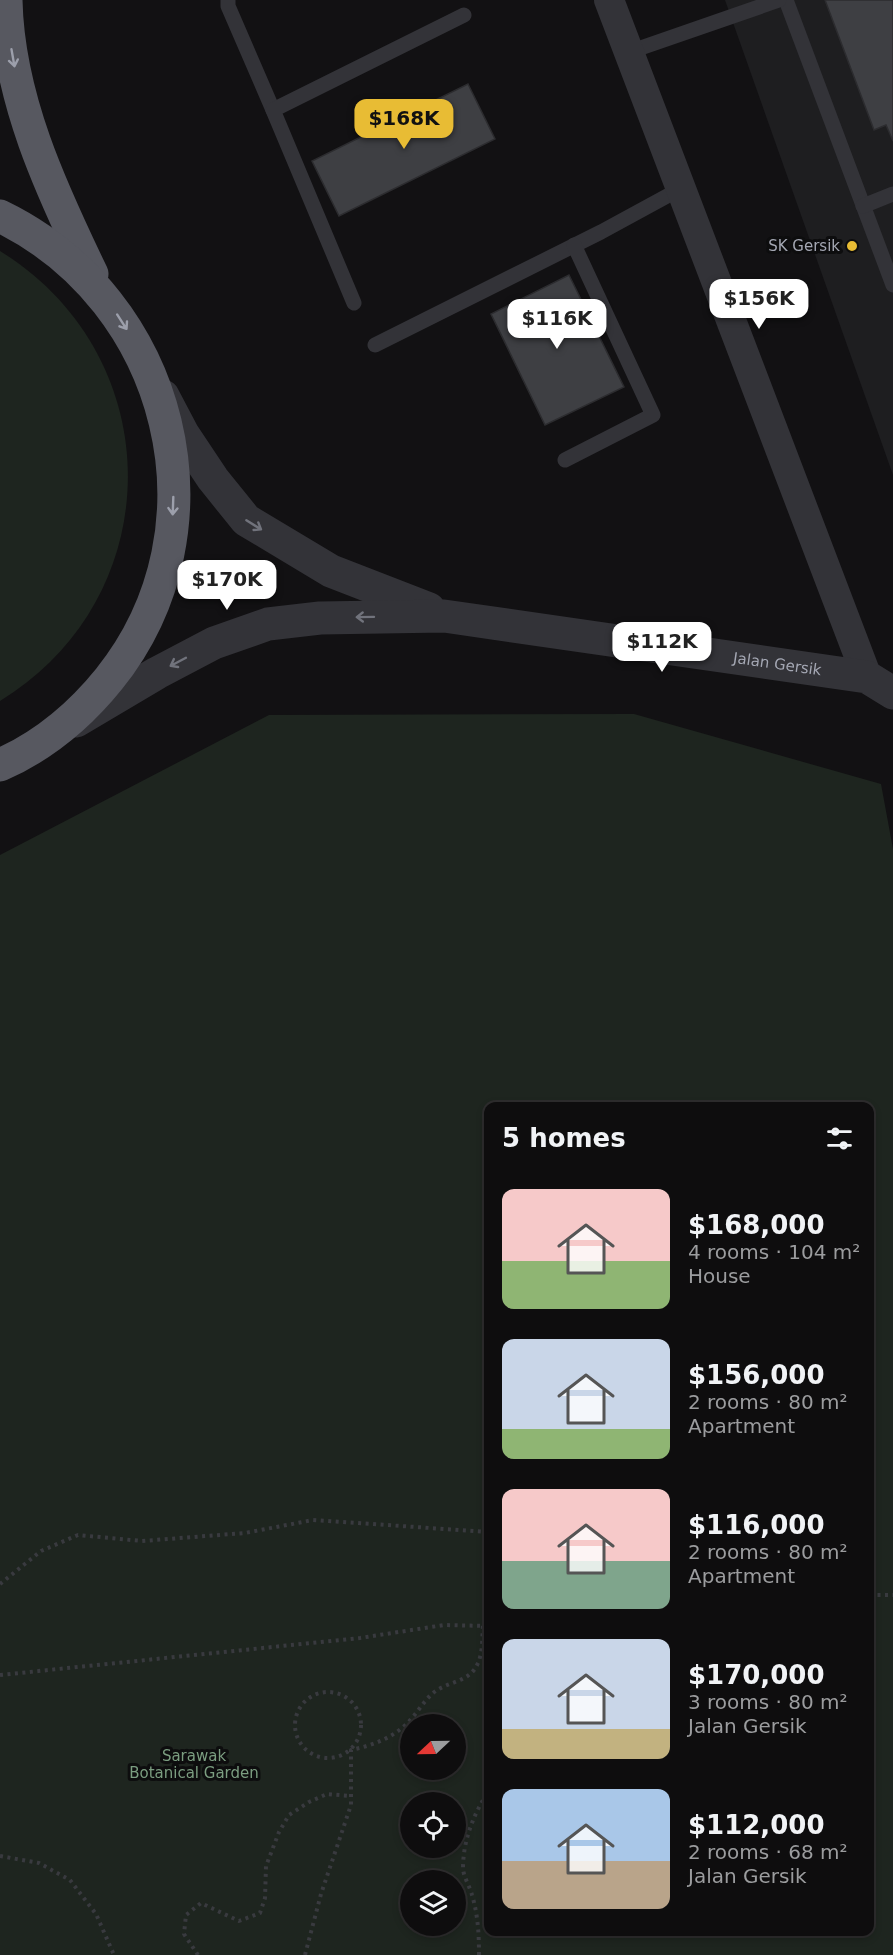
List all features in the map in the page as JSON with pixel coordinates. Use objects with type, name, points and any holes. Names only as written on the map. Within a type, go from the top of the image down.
[{"type":"highway","points":[[6,0],[13,60],[27,117],[62,212],[101,293]]},
{"type":"highway","points":[[0,216],[31,233],[77,268],[101,293],[130,333],[142,355],[160,399],[173,469],[173,517],[165,564],[151,609],[129,651],[101,690],[76,715],[48,737],[0,765]]},
{"type":"street","points":[[609,0],[680,189],[880,685]]},
{"type":"street","points":[[142,355],[183,434],[213,479],[246,520],[331,572],[444,616]]},
{"type":"street","points":[[48,737],[157,673],[214,643],[268,624],[320,618],[444,616]]},
{"type":"street","name":"Jalan Gersik","points":[[444,616],[880,685]]},
{"type":"lane","points":[[228,0],[228,6],[354,303]]},
{"type":"lane","points":[[629,52],[779,0]]},
{"type":"lane","points":[[786,0],[893,285]]},
{"type":"lane","points":[[273,110],[464,15]]},
{"type":"lane","points":[[375,345],[680,189]]},
{"type":"lane","points":[[863,206],[893,194]]},
{"type":"lane","points":[[565,460],[652,415],[574,245]]},
{"type":"path","points":[[0,1584],[41,1551],[78,1535],[142,1541],[245,1533],[313,1520],[484,1532]]},
{"type":"path","points":[[874,1595],[893,1595]]},
{"type":"path","points":[[0,1675],[360,1638],[444,1626],[483,1626],[478,1662],[471,1674],[434,1692],[411,1719],[394,1734],[370,1746],[351,1750],[333,1758],[321,1758],[308,1751],[300,1743],[295,1725],[297,1715],[304,1703],[320,1693],[332,1692],[354,1704],[361,1721],[360,1736],[351,1750],[351,1805],[321,1894],[305,1955]]},
{"type":"path","points":[[198,1955],[184,1934],[186,1915],[201,1903],[239,1921],[260,1913],[265,1898],[266,1866],[279,1832],[289,1815],[327,1794],[351,1796]]},
{"type":"path","points":[[479,1955],[478,1923],[472,1894],[463,1872],[466,1840],[474,1815],[484,1798]]},
{"type":"path","points":[[0,1856],[39,1863],[70,1880],[96,1914],[114,1955]]},
{"type":"shaded area","name":"SK Gersik","points":[[725,0],[893,0],[893,475],[731,17]]},
{"type":"green space","points":[[0,251],[56,296],[96,351],[120,412],[128,476],[120,540],[96,601],[56,656],[0,701]]},
{"type":"green space","name":"Sarawak Botanical Garden","points":[[634,714],[881,784],[893,849],[893,1955],[0,1955],[0,855],[269,715]]},
{"type":"building","points":[[825,0],[893,0],[893,141],[886,125],[874,130]]},
{"type":"building","points":[[468,84],[495,139],[339,216],[312,161]]},
{"type":"building","points":[[569,275],[624,387],[545,425],[491,314]]},
{"type":"place","name":"SK Gersik","points":[[852,246]]}]
